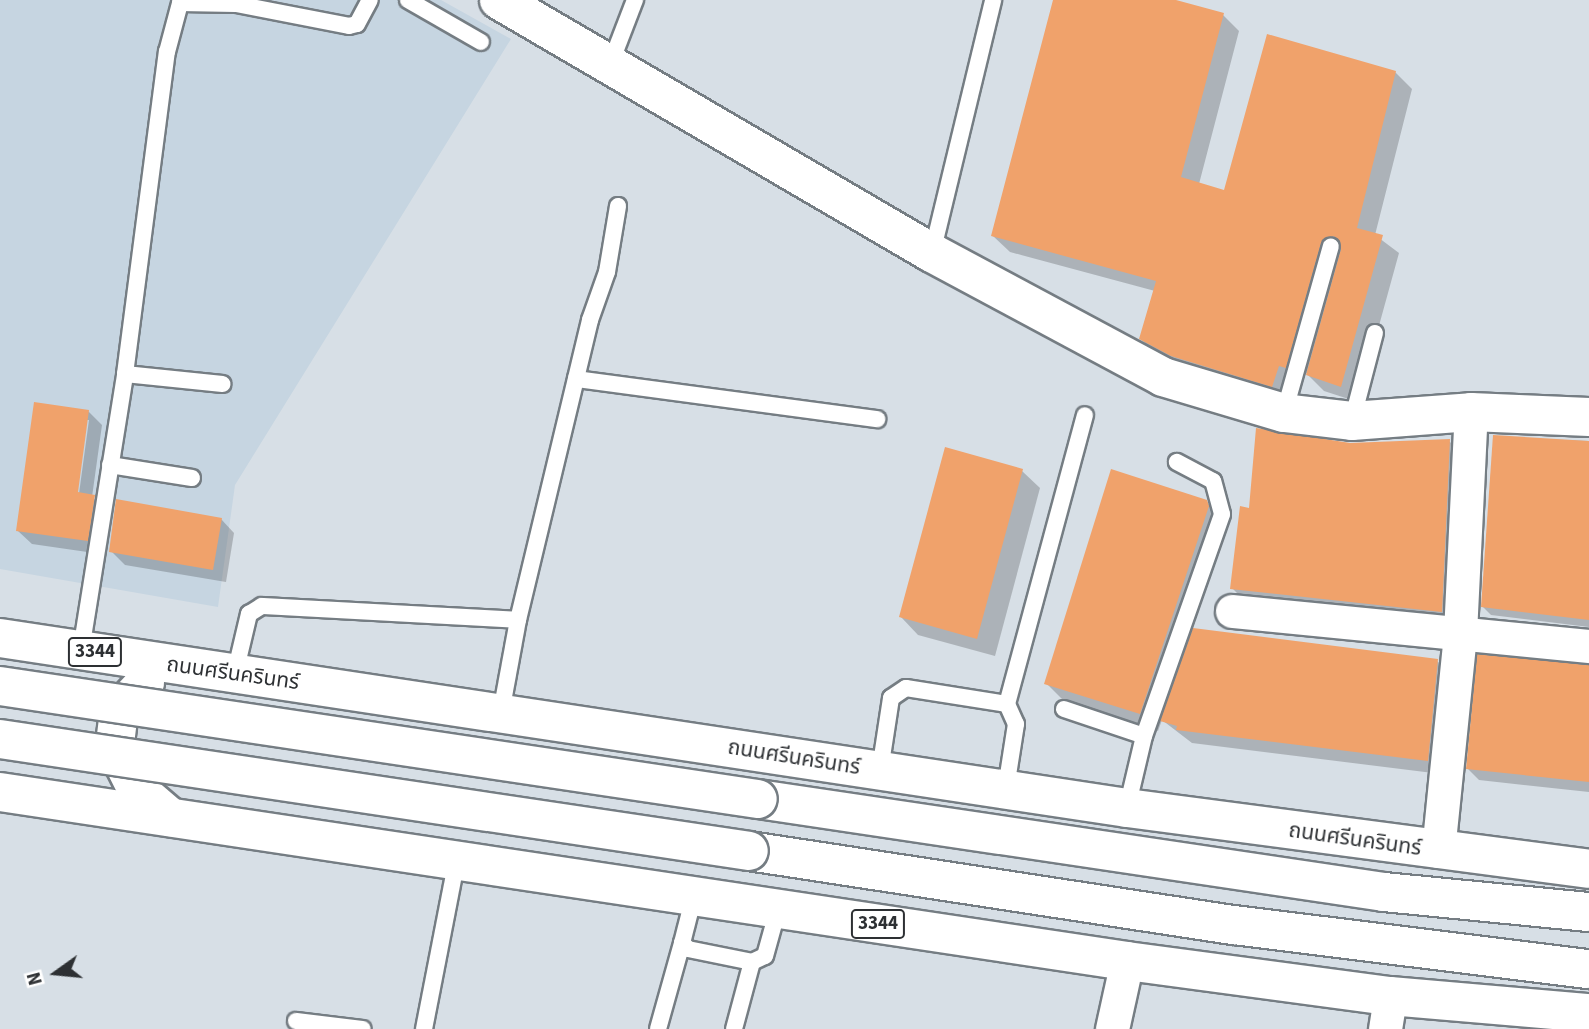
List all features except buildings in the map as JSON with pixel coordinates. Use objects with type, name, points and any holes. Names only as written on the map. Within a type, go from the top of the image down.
[{"type":"main road","points":[[499,0],[932,253],[1163,377],[1284,413],[1352,421],[1471,412],[1589,417]]},
{"type":"main road","name":"ถนนศรีนครินทร์","points":[[0,638],[1127,808],[1589,869]]},
{"type":"main road","points":[[170,817],[128,778],[118,755],[115,728],[123,703],[135,689],[165,673],[190,666]]},
{"type":"main road","name":"3344","points":[[0,686],[1357,889],[1589,912]]},
{"type":"main road","points":[[0,739],[1234,925],[1589,969]]},
{"type":"main road","name":"3344","points":[[0,792],[1127,961],[1388,1013],[1589,1013]]},
{"type":"street","points":[[1438,851],[1460,633],[1471,412]]},
{"type":"street","points":[[1232,611],[1589,646]]},
{"type":"street","points":[[1112,1029],[1127,961]]},
{"type":"lane","points":[[80,650],[125,374],[167,52],[180,1],[236,4],[349,26],[357,24],[370,0]]},
{"type":"lane","points":[[408,0],[481,42]]},
{"type":"lane","points":[[610,65],[635,0]]},
{"type":"lane","points":[[932,253],[993,0]]},
{"type":"lane","points":[[501,713],[518,620],[576,379],[607,271],[618,206]]},
{"type":"lane","points":[[1284,413],[1331,246]]},
{"type":"lane","points":[[1352,421],[1375,333]]},
{"type":"lane","points":[[125,374],[222,384]]},
{"type":"lane","points":[[576,379],[877,419]]},
{"type":"lane","points":[[1006,788],[1016,724],[1007,704],[1085,415]]},
{"type":"lane","points":[[1127,808],[1143,736],[1222,514],[1213,481],[1177,462]]},
{"type":"lane","points":[[110,465],[192,478]]},
{"type":"lane","points":[[235,673],[249,614],[273,604],[518,620]]},
{"type":"lane","points":[[880,770],[891,698],[906,688],[1007,704]]},
{"type":"lane","points":[[1064,709],[1143,736]]},
{"type":"lane","points":[[424,1029],[457,860]]},
{"type":"lane","points":[[658,1029],[694,896]]},
{"type":"lane","points":[[682,943],[688,949],[752,962],[765,956],[778,909]]},
{"type":"lane","points":[[734,1029],[752,962]]},
{"type":"lane","points":[[296,1021],[363,1029]]},
{"type":"shaded area","points":[[0,0],[441,0],[511,39],[235,485],[218,607],[0,569]]}]
